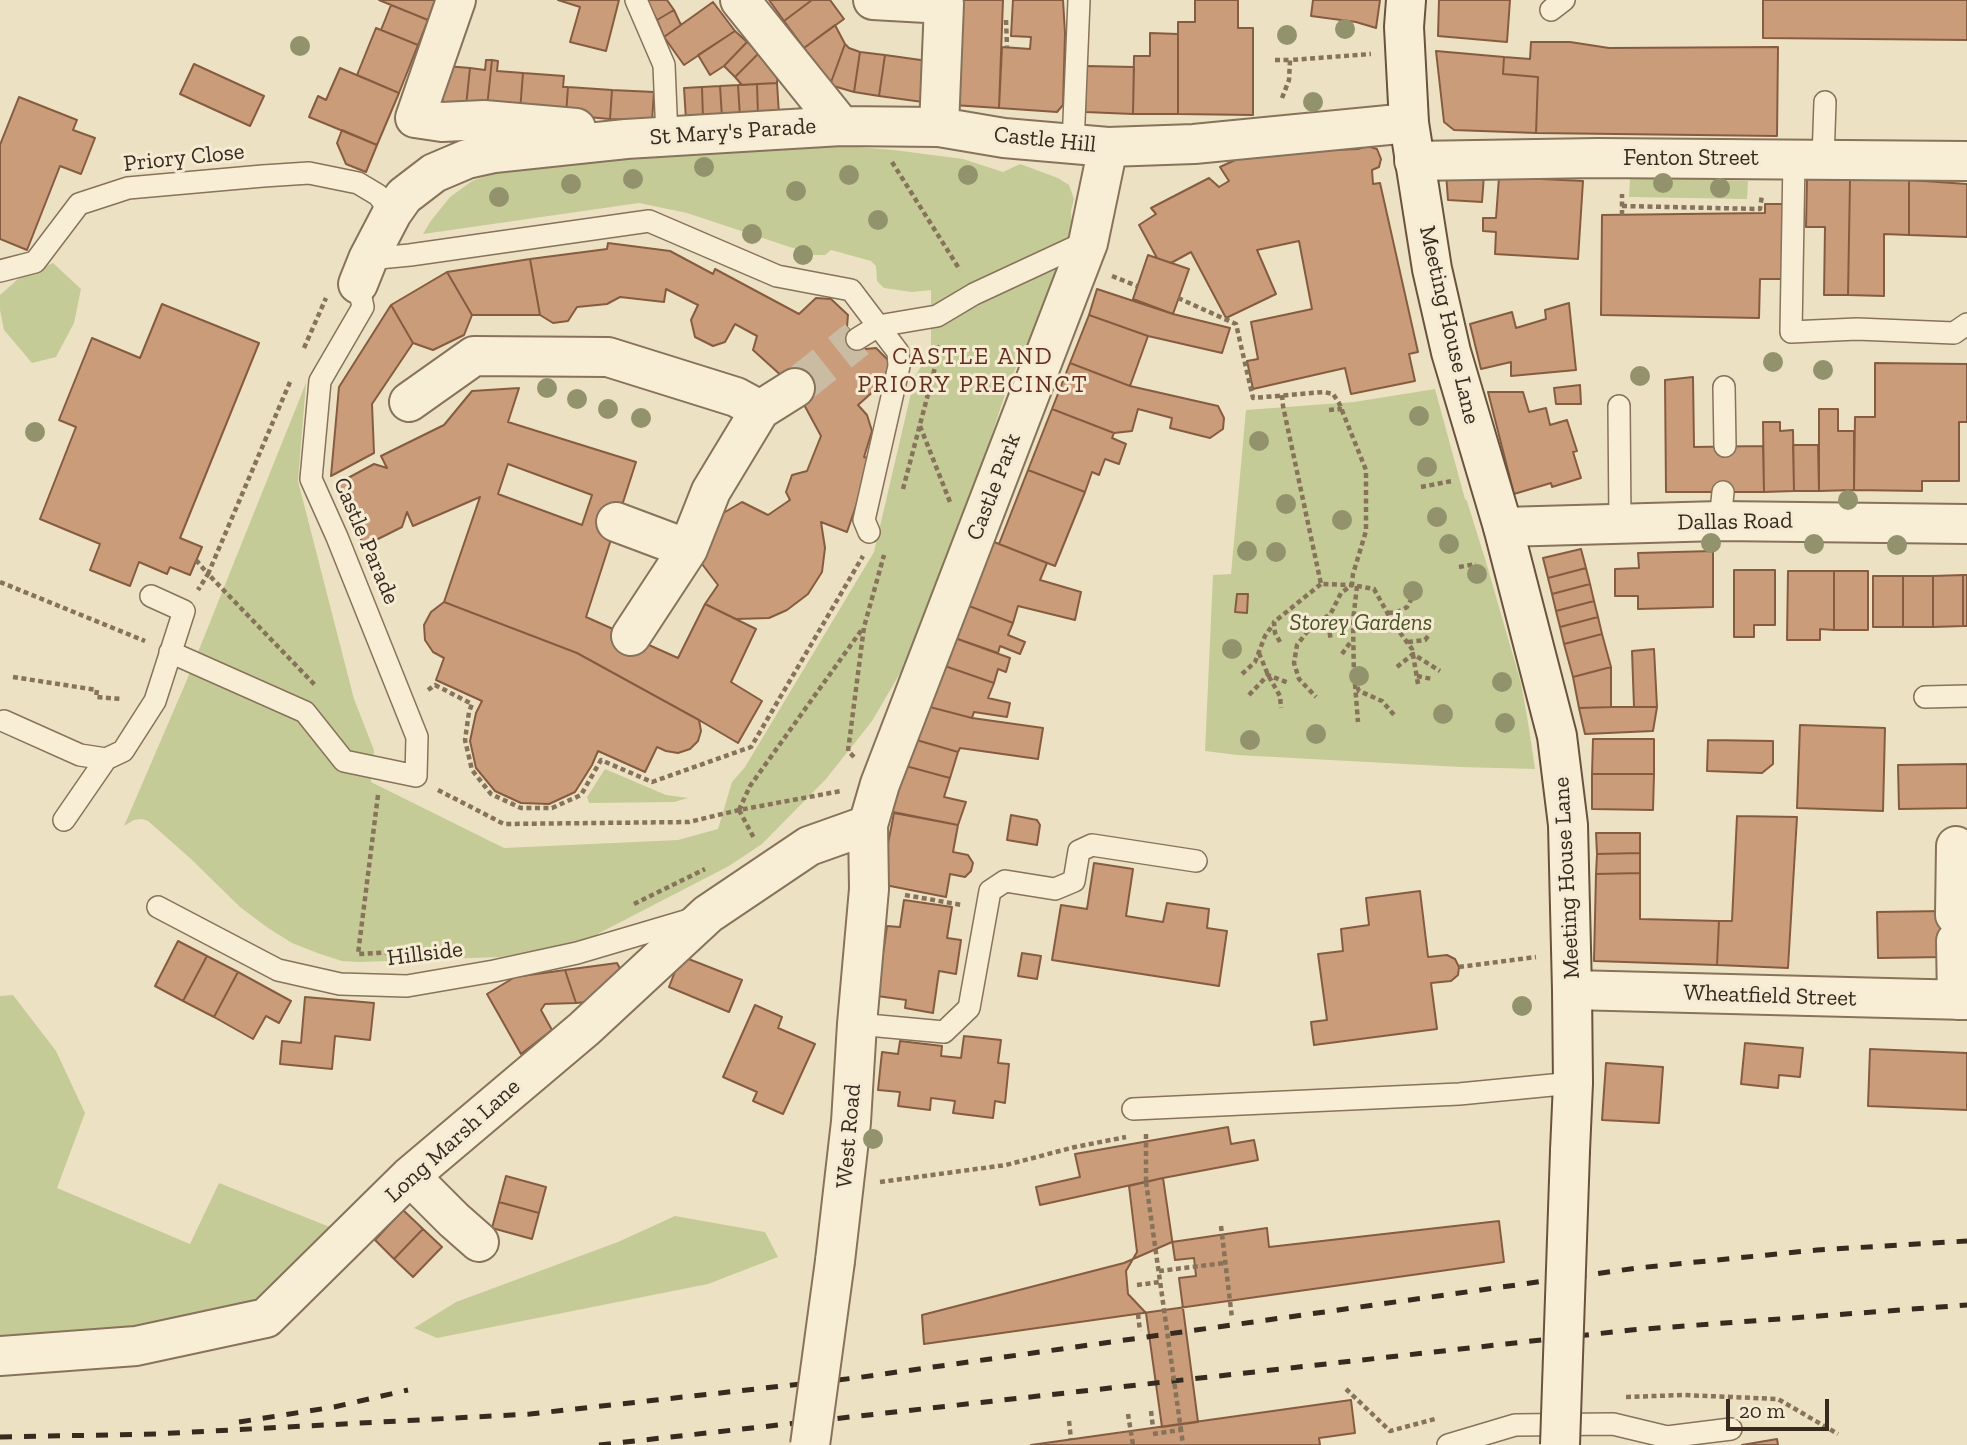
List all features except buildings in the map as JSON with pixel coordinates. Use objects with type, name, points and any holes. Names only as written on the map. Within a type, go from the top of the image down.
[{"type":"street","name":"St Mary's Parade","points":[[456,0],[415,118],[442,122],[484,120],[567,127],[626,139]]},
{"type":"street","points":[[740,0],[841,126]]},
{"type":"street","points":[[873,0],[944,4],[939,127]]},
{"type":"street","name":"Meeting House Lane","points":[[1406,0],[1405,47],[1409,123],[1432,269],[1451,352],[1503,527],[1557,736],[1568,825],[1573,1083],[1560,1445]]},
{"type":"street","name":"Castle Hill","points":[[841,126],[939,127],[1004,138],[1091,146],[1194,145],[1409,123]]},
{"type":"street","name":"St Mary's Parade","points":[[398,204],[434,173],[467,159],[494,153],[626,139],[841,126]]},
{"type":"street","name":"Castle Park","points":[[869,825],[880,784],[1088,243],[1091,146]]},
{"type":"street","name":"Fenton Street","points":[[1414,161],[1598,158],[1967,162]]},
{"type":"street","points":[[351,279],[398,204]]},
{"type":"street","points":[[410,402],[474,356],[608,357],[736,397],[760,410]]},
{"type":"street","points":[[631,636],[688,549],[711,491],[760,410],[795,388]]},
{"type":"street","name":"Dallas Road","points":[[1503,527],[1620,524],[1722,506],[1967,524]]},
{"type":"street","points":[[616,522],[688,549]]},
{"type":"street","name":"Long Marsh Lane","points":[[0,1356],[136,1346],[266,1318],[410,1176],[584,1028],[708,914],[809,846],[869,825]]},
{"type":"street","name":"West Road","points":[[810,1445],[845,1187],[869,889],[869,825]]},
{"type":"street","points":[[1956,846],[1955,928],[1962,1000]]},
{"type":"street","name":"Wheatfield Street","points":[[1572,990],[1962,1000]]},
{"type":"street","points":[[410,1176],[479,1242]]},
{"type":"lane","points":[[636,0],[664,65],[667,137]]},
{"type":"lane","points":[[1079,0],[1091,146]]},
{"type":"lane","points":[[1825,102],[1809,159],[1791,332],[1857,329],[1954,333],[1967,324]]},
{"type":"lane","name":"Priory Close","points":[[0,271],[35,262],[79,204],[128,188],[309,173],[358,183],[398,204]]},
{"type":"lane","points":[[351,279],[410,255],[649,221],[777,276],[851,290],[898,352],[900,366],[864,520],[869,532]]},
{"type":"lane","points":[[858,340],[878,326],[937,316],[974,294],[1088,243]]},
{"type":"lane","name":"Castle Parade","points":[[351,279],[363,307],[320,381],[311,479],[417,737],[416,776]]},
{"type":"lane","points":[[1724,387],[1724,446]]},
{"type":"lane","points":[[1619,406],[1620,524]]},
{"type":"lane","points":[[64,820],[106,759],[123,751],[155,701],[184,611],[152,596]]},
{"type":"lane","points":[[170,652],[305,712],[344,761],[416,776]]},
{"type":"lane","points":[[1925,697],[1967,696]]},
{"type":"lane","points":[[4,721],[80,755],[106,759]]},
{"type":"lane","points":[[857,1024],[944,1032],[969,1008],[990,891],[1005,881],[1055,889],[1074,881],[1079,851],[1092,845],[1196,862]]},
{"type":"lane","name":"Hillside","points":[[158,907],[278,970],[340,984],[407,986],[576,953],[708,914]]},
{"type":"lane","points":[[1133,1109],[1460,1094],[1573,1083]]},
{"type":"lane","points":[[1448,1445],[1515,1425],[1613,1424],[1668,1441],[1731,1429]]},
{"type":"path","points":[[1006,20],[1007,47]]},
{"type":"path","points":[[1275,60],[1369,54],[1405,47]]},
{"type":"path","points":[[1289,80],[1290,60]]},
{"type":"path","points":[[892,160],[974,294]]},
{"type":"path","points":[[1622,198],[1622,215]]},
{"type":"path","points":[[1622,206],[1760,209],[1760,203]]},
{"type":"path","points":[[304,349],[351,279]]},
{"type":"path","points":[[1178,299],[1236,324],[1253,398],[1324,392],[1333,394],[1342,409],[1366,470],[1366,531],[1353,574],[1354,680],[1358,722]]},
{"type":"path","points":[[293,373],[208,574],[324,694]]},
{"type":"path","points":[[1282,395],[1321,584]]},
{"type":"path","points":[[1329,410],[1342,409]]},
{"type":"path","points":[[920,426],[969,552]]},
{"type":"path","points":[[1421,487],[1444,483]]},
{"type":"path","points":[[435,685],[472,704],[465,740],[471,770],[491,794],[521,808],[552,808],[581,794],[601,760],[652,782],[664,778],[751,747],[865,552],[869,532]]},
{"type":"path","points":[[1459,567],[1479,564]]},
{"type":"path","points":[[0,582],[170,652]]},
{"type":"path","points":[[1242,674],[1255,662],[1265,636],[1274,622],[1321,584],[1374,589],[1412,649],[1418,684]]},
{"type":"path","points":[[1316,697],[1299,679],[1294,663],[1297,645],[1307,632],[1331,613],[1341,593],[1355,586]]},
{"type":"path","points":[[1388,613],[1407,607],[1412,598]]},
{"type":"path","points":[[1327,616],[1331,641]]},
{"type":"path","points":[[1274,622],[1275,634],[1280,642]]},
{"type":"path","points":[[739,810],[750,786],[864,627],[848,751],[880,784]]},
{"type":"path","points":[[1408,642],[1424,639],[1429,635]]},
{"type":"path","points":[[1342,654],[1353,640]]},
{"type":"path","points":[[1259,653],[1280,696],[1282,708]]},
{"type":"path","points":[[1397,667],[1413,654]]},
{"type":"path","points":[[1413,654],[1440,671]]},
{"type":"path","points":[[1268,675],[1289,683]]},
{"type":"path","points":[[1249,695],[1268,675]]},
{"type":"path","points":[[1416,676],[1432,679]]},
{"type":"path","points":[[13,677],[97,690],[96,697],[155,701]]},
{"type":"path","points":[[1354,680],[1359,691],[1382,701],[1395,716]]},
{"type":"path","points":[[376,769],[358,954],[442,950]]},
{"type":"path","points":[[416,776],[504,824],[688,822],[880,784]]},
{"type":"path","points":[[739,810],[755,840],[745,846]]},
{"type":"path","points":[[628,908],[713,865]]},
{"type":"path","points":[[916,897],[933,900]]},
{"type":"path","points":[[1460,967],[1531,957]]},
{"type":"path","points":[[845,1187],[1006,1165],[1145,1133],[1154,1108]]},
{"type":"path","points":[[1147,1140],[1146,1182],[1183,1445]]},
{"type":"path","points":[[1221,1226],[1232,1318]]},
{"type":"path","points":[[1159,1271],[1225,1263]]},
{"type":"path","points":[[1137,1284],[1160,1282]]},
{"type":"path","points":[[1139,1314],[1140,1331]]},
{"type":"path","points":[[1151,1411],[1153,1431],[1181,1430]]},
{"type":"path","points":[[1128,1414],[1133,1445]]},
{"type":"path","points":[[1069,1421],[1071,1439]]},
{"type":"green space","points":[[823,144],[963,159],[1003,172],[1020,164],[1058,178],[1069,185],[1074,199],[1071,211],[1073,248],[1008,385],[961,529],[902,670],[872,721],[826,779],[762,844],[729,866],[582,942],[500,957],[358,962],[342,961],[292,943],[240,907],[148,821],[134,820],[124,826],[186,682],[306,383],[298,481],[354,699],[374,750],[371,782],[504,848],[678,840],[718,829],[732,782],[745,767],[874,552],[915,376],[922,365],[931,364],[931,290],[912,292],[884,288],[877,281],[876,266],[871,261],[831,250],[825,255],[814,255],[687,213],[639,203],[423,234],[450,197],[472,181],[495,173],[573,162]]},
{"type":"green space","points":[[1630,178],[1748,181],[1747,199],[1629,197]]},
{"type":"green space","points":[[53,263],[81,289],[74,323],[56,357],[32,363],[4,330],[0,295],[18,279]]},
{"type":"green space","name":"Storey Gardens","points":[[1435,389],[1521,683],[1535,769],[1237,755],[1205,751],[1213,575],[1231,574],[1246,410],[1354,402]]},
{"type":"green space","points":[[605,769],[666,795],[688,798],[674,802],[589,803],[587,797]]},
{"type":"green space","points":[[13,995],[56,1051],[85,1113],[57,1188],[190,1244],[219,1183],[335,1229],[275,1297],[132,1331],[0,1337],[0,996]]},
{"type":"green space","points":[[675,1216],[765,1232],[778,1257],[708,1284],[437,1338],[414,1328],[456,1302],[618,1242]]},
{"type":"tunnel","points":[[795,388],[857,339]]},
{"type":"railway","points":[[0,1437],[156,1434],[530,1414],[855,1378],[1637,1268],[1817,1250],[1967,1241]]},
{"type":"railway","points":[[599,1445],[1631,1330],[1967,1305]]},
{"type":"railway","points":[[239,1422],[334,1407],[408,1390]]},
{"type":"district","name":"CASTLE AND PRIORY PRECINCT","points":[[973,371]]}]
